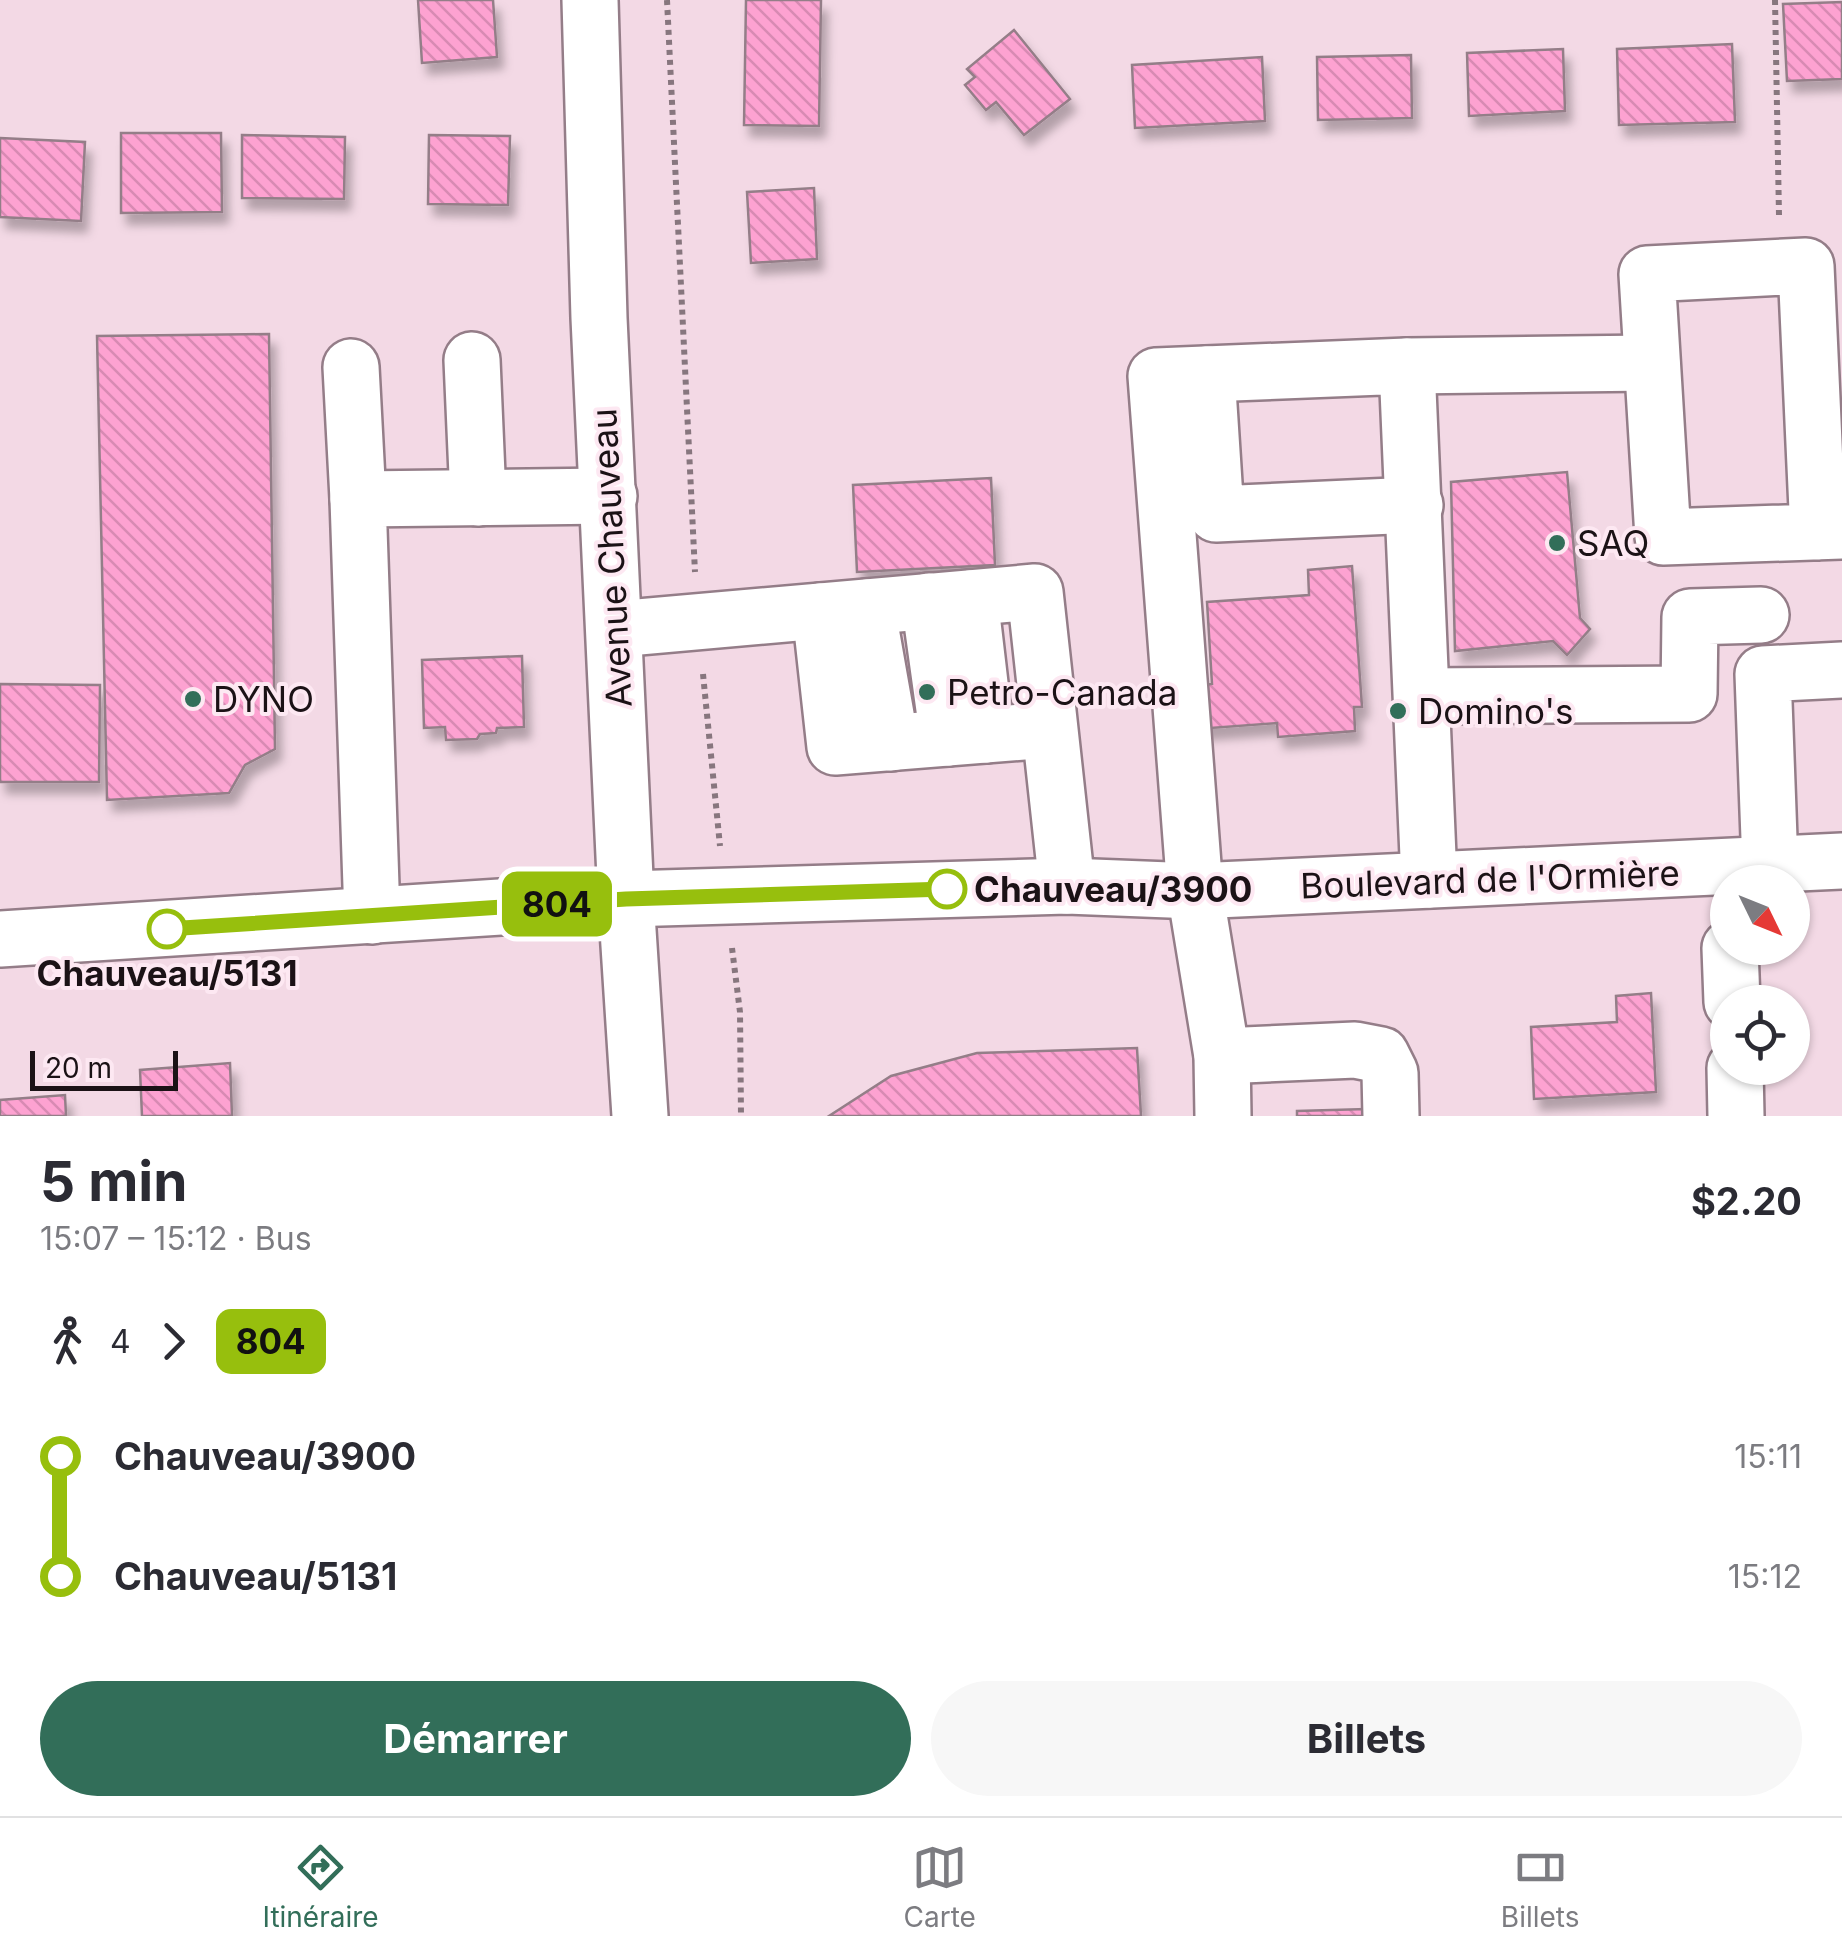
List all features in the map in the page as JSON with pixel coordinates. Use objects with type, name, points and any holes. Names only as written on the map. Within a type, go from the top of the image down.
[{"type":"main road","name":"Avenue Chauveau","points":[[590,0],[626,899],[640,1116]]},
{"type":"main road","points":[[1806,266],[1830,532],[1663,537],[1652,363],[1647,274],[1806,266]]},
{"type":"main road","points":[[472,360],[478,498]]},
{"type":"main road","points":[[1182,375],[1407,366],[1652,363]]},
{"type":"main road","points":[[1407,366],[1430,880]]},
{"type":"main road","points":[[351,367],[372,916]]},
{"type":"main road","points":[[1182,375],[1216,514],[1415,505]]},
{"type":"main road","points":[[1182,375],[1195,892],[1222,1056],[1222,1116]]},
{"type":"main road","points":[[358,499],[609,496]]},
{"type":"main road","points":[[1742,865],[1763,674],[1756,536]]},
{"type":"main road","points":[[616,630],[1035,592],[1067,886]]},
{"type":"main road","points":[[888,605],[835,747],[1048,730]]},
{"type":"main road","points":[[888,605],[922,740]]},
{"type":"main road","points":[[1424,696],[1689,694],[1690,617],[1761,615]]},
{"type":"main road","points":[[1763,674],[1842,670]]},
{"type":"main road","name":"Boulevard de l'Ormière","points":[[1810,865],[1842,861]]},
{"type":"main road","name":"Boulevard de l'Ormière","points":[[0,939],[626,899],[1067,886],[1195,892],[1430,880],[1710,875]]},
{"type":"main road","points":[[1222,1056],[1355,1050],[1380,1056],[1390,1073],[1391,1116]]},
{"type":"main road","points":[[1735,1085],[1736,1116]]},
{"type":"path","points":[[667,0],[688,476],[699,622],[740,1012],[740,1116]]},
{"type":"path","points":[[1775,0],[1779,217]]},
{"type":"building","points":[[418,0],[493,0],[497,57],[422,63]]},
{"type":"building","points":[[746,0],[821,0],[819,126],[744,125]]},
{"type":"building","points":[[1842,2],[1842,79],[1787,81],[1783,4]]},
{"type":"building","points":[[1014,30],[1070,99],[1024,135],[996,102],[986,110],[965,85],[975,77],[967,69]]},
{"type":"building","points":[[1732,44],[1735,122],[1619,125],[1617,49]]},
{"type":"building","points":[[1563,49],[1565,111],[1469,116],[1467,53]]},
{"type":"building","points":[[1411,55],[1412,118],[1318,120],[1317,57]]},
{"type":"building","points":[[1262,57],[1265,121],[1135,128],[1132,65]]},
{"type":"building","points":[[121,133],[221,133],[222,212],[121,213]]},
{"type":"building","points":[[242,135],[345,137],[344,199],[242,198]]},
{"type":"building","points":[[429,135],[510,136],[508,205],[428,204]]},
{"type":"building","points":[[0,138],[85,142],[81,221],[0,217]]},
{"type":"building","points":[[814,188],[817,259],[751,263],[747,192]]},
{"type":"building","points":[[269,334],[275,749],[245,765],[229,793],[107,800],[97,336]]},
{"type":"building","points":[[1567,472],[1580,618],[1590,629],[1567,655],[1553,641],[1455,651],[1451,482]]},
{"type":"building","points":[[991,478],[995,565],[857,572],[853,485]]},
{"type":"building","points":[[1352,566],[1362,707],[1354,707],[1355,731],[1278,737],[1277,723],[1197,729],[1194,686],[1212,684],[1207,602],[1309,595],[1308,570]]},
{"type":"building","points":[[522,656],[524,727],[497,728],[496,733],[480,734],[477,739],[446,740],[445,727],[424,728],[422,660]]},
{"type":"building","points":[[0,684],[100,685],[99,782],[0,782]]},
{"type":"building","points":[[1651,993],[1656,1092],[1534,1099],[1531,1027],[1617,1022],[1616,996]]},
{"type":"building","points":[[1137,1048],[1141,1116],[829,1116],[891,1076],[977,1053]]},
{"type":"building","points":[[230,1063],[232,1116],[142,1116],[140,1070]]},
{"type":"building","points":[[65,1095],[66,1116],[0,1116],[0,1100]]},
{"type":"building","points":[[1366,1109],[1366,1116],[1297,1116],[1297,1111]]},
{"type":"bus line","name":"804","points":[[167,929],[626,899],[947,889]]},
{"type":"place","name":"SAQ","points":[[1557,543]]},
{"type":"place","name":"Petro-Canada","points":[[927,692]]},
{"type":"place","name":"DYNO","points":[[193,699]]},
{"type":"place","name":"Domino's","points":[[1398,711]]},
{"type":"place","name":"Chauveau/3900","points":[[947,889]]},
{"type":"place","name":"Chauveau/5131","points":[[167,929]]}]
